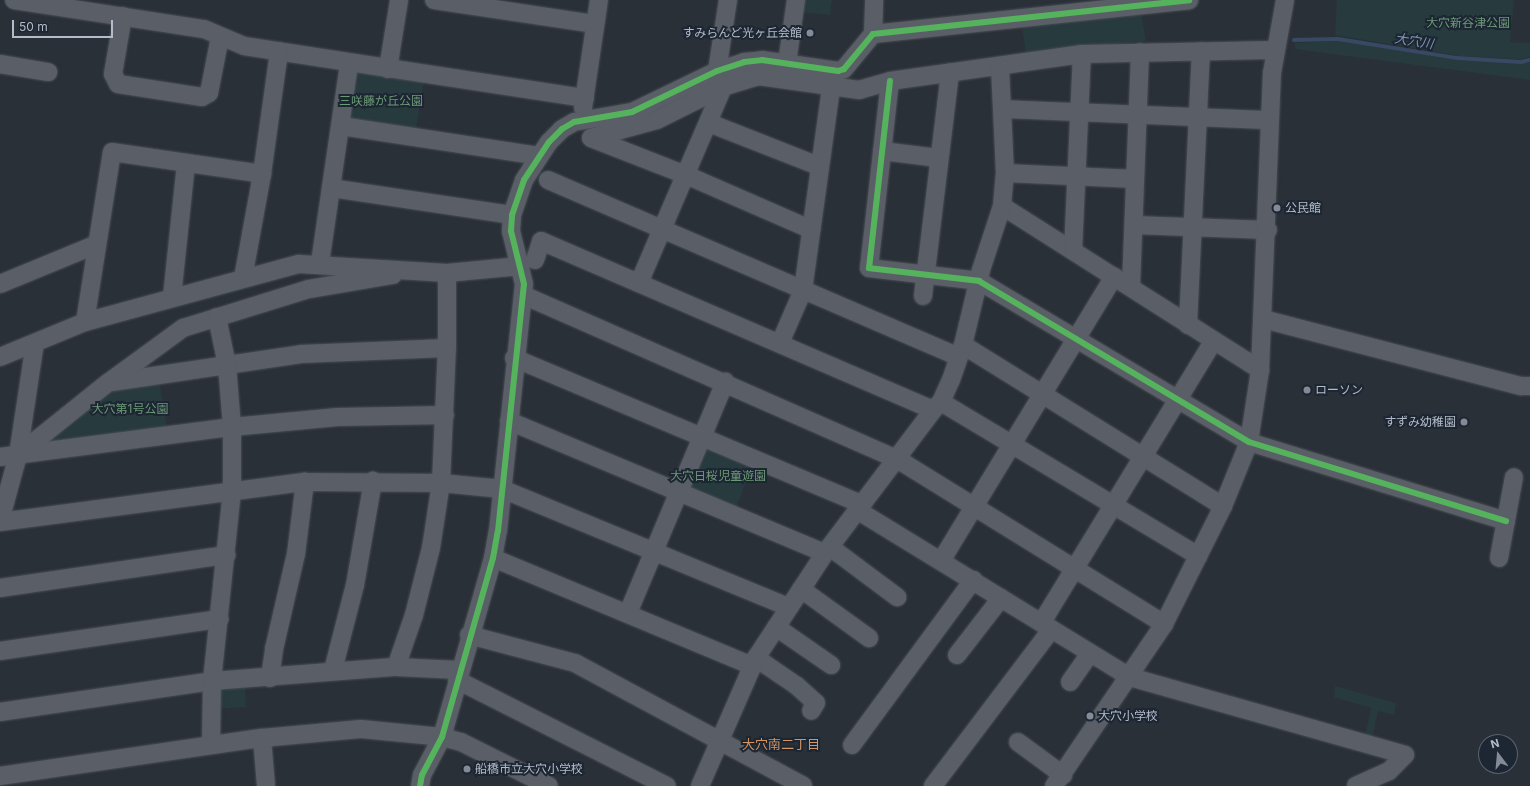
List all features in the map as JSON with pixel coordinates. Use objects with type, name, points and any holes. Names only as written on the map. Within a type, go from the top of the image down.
[{"type":"street","points":[[14,0],[204,29],[244,46],[585,98]]},
{"type":"street","points":[[388,69],[399,0]]},
{"type":"street","points":[[434,0],[595,24]]},
{"type":"street","points":[[581,121],[599,0]]},
{"type":"street","points":[[639,283],[708,123],[720,79],[728,0]]},
{"type":"street","points":[[787,63],[796,0]]},
{"type":"street","points":[[812,230],[686,175],[591,138],[657,120],[744,62],[762,60],[838,72],[844,69],[873,34],[874,0]]},
{"type":"street","points":[[873,34],[1091,6],[1189,0]]},
{"type":"street","points":[[1018,742],[1058,780],[1130,677],[1164,624],[1223,506],[1249,442],[1260,370],[1268,230],[1268,120],[1275,50],[1285,0]]},
{"type":"street","points":[[123,16],[113,74],[118,84],[202,97],[209,93],[220,37]]},
{"type":"street","points":[[528,263],[512,236],[512,215],[524,180],[539,156],[562,129],[581,121],[632,112],[720,79],[758,76],[860,90],[890,81],[1000,68],[1082,54],[1275,50]]},
{"type":"street","points":[[243,278],[262,174],[279,51]]},
{"type":"street","points":[[1188,324],[1201,51]]},
{"type":"street","points":[[1131,287],[1140,52]]},
{"type":"street","points":[[1073,251],[1082,54]]},
{"type":"street","points":[[322,288],[323,263],[331,188],[349,63]]},
{"type":"street","points":[[0,64],[48,72]]},
{"type":"street","points":[[700,786],[721,741],[754,662],[788,607],[827,550],[937,406],[961,351],[979,281],[1002,206],[1005,173],[1000,68]]},
{"type":"street","points":[[923,296],[924,274],[950,74]]},
{"type":"street","points":[[890,81],[868,268],[979,281],[1249,442],[1506,521]]},
{"type":"street","points":[[780,343],[803,290],[831,87]]},
{"type":"street","points":[[1003,109],[1268,120]]},
{"type":"street","points":[[708,123],[819,166]]},
{"type":"street","points":[[341,126],[539,156]]},
{"type":"street","points":[[882,151],[939,158]]},
{"type":"street","points":[[85,322],[112,152],[262,174]]},
{"type":"street","points":[[172,297],[186,164]]},
{"type":"street","points":[[1005,173],[1135,178]]},
{"type":"street","points":[[548,180],[663,228],[803,290],[961,351],[1043,394],[1223,506]]},
{"type":"street","points":[[331,188],[512,215]]},
{"type":"street","points":[[1002,206],[1131,287],[1213,342],[1260,370]]},
{"type":"street","points":[[1134,225],[1268,230]]},
{"type":"street","points":[[420,786],[422,775],[442,737],[469,635],[493,558],[502,489],[514,358],[523,295],[528,263],[541,241],[780,343],[937,406],[1011,445],[1198,556]]},
{"type":"street","points":[[0,284],[97,244]]},
{"type":"street","points":[[0,357],[85,322],[172,297],[299,264],[323,263],[447,273],[528,263]]},
{"type":"street","points":[[18,455],[109,382],[183,328],[309,289],[415,271]]},
{"type":"street","points":[[396,667],[414,615],[431,548],[441,484],[447,348],[447,273]]},
{"type":"street","points":[[941,560],[1114,277]]},
{"type":"street","points":[[523,295],[725,382],[897,459],[1074,570],[1164,624]]},
{"type":"street","points":[[211,745],[212,680],[227,555],[232,491],[232,427],[227,365],[217,317]]},
{"type":"street","points":[[1263,319],[1521,386],[1530,386]]},
{"type":"street","points":[[933,786],[1047,626],[1074,570],[1142,456],[1213,342]]},
{"type":"street","points":[[35,343],[18,455],[0,521],[305,482],[373,481],[441,484],[502,489],[788,607]]},
{"type":"street","points":[[109,382],[301,354],[447,348]]},
{"type":"street","points":[[514,358],[703,436],[859,507],[1001,598],[1130,677],[1404,755],[1389,771],[1356,786]]},
{"type":"street","points":[[628,613],[725,382]]},
{"type":"street","points":[[0,457],[232,427],[338,417],[445,416]]},
{"type":"street","points":[[509,422],[827,550],[897,597]]},
{"type":"street","points":[[1499,558],[1514,477]]},
{"type":"street","points":[[333,670],[355,585],[373,481]]},
{"type":"street","points":[[270,678],[274,649],[296,554],[305,482]]},
{"type":"street","points":[[0,588],[227,555]]},
{"type":"street","points":[[493,558],[754,662],[797,686],[816,703],[811,711]]},
{"type":"street","points":[[852,745],[974,580]]},
{"type":"street","points":[[801,589],[869,638]]},
{"type":"street","points":[[957,655],[1001,598]]},
{"type":"street","points":[[0,651],[220,619]]},
{"type":"street","points":[[776,627],[831,665]]},
{"type":"street","points":[[469,635],[575,663],[803,786]]},
{"type":"street","points":[[1070,682],[1090,653]]},
{"type":"street","points":[[0,712],[212,680],[270,678],[333,670],[396,667],[458,675],[668,786]]},
{"type":"street","points":[[0,776],[262,738],[361,729],[442,737],[474,749],[549,786]]},
{"type":"street","points":[[262,738],[266,786]]},
{"type":"green space","points":[[800,0],[832,0],[830,15],[798,12]]},
{"type":"green space","name":"大穴新谷津公園","points":[[1337,0],[1514,0],[1510,42],[1530,43],[1530,57],[1520,59],[1460,56],[1335,35]]},
{"type":"green space","points":[[1141,12],[1146,41],[1043,49],[1026,54],[1022,27]]},
{"type":"green space","points":[[1339,41],[1459,60],[1530,63],[1530,80],[1295,49],[1295,43]]},
{"type":"green space","name":"三咲藤が丘公園","points":[[357,70],[424,81],[415,134],[349,123]]},
{"type":"green space","name":"大穴第1号公園","points":[[159,379],[167,429],[49,448],[47,439],[113,385]]},
{"type":"green space","name":"大穴日桜児童遊園","points":[[702,446],[753,464],[735,511],[688,490]]},
{"type":"green space","points":[[245,683],[246,707],[217,709],[218,688]]},
{"type":"green space","points":[[1335,686],[1396,703],[1394,715],[1378,711],[1372,739],[1365,737],[1371,708],[1334,697]]},
{"type":"waterway","name":"大穴川","points":[[1294,40],[1338,39],[1457,58],[1521,62],[1530,60]]},
{"type":"cycle path","points":[[420,786],[422,775],[442,737],[493,558],[498,531],[524,284],[511,231],[512,215],[524,180],[549,142],[562,129],[574,122],[632,112],[717,71],[744,62],[762,60],[838,71],[844,69],[873,34],[1189,0]]},
{"type":"cycle path","points":[[890,81],[869,268],[979,281],[1249,442],[1506,521]]},
{"type":"place","name":"すみらんど光ヶ丘会館","points":[[810,33]]},
{"type":"place","name":"公民館","points":[[1277,208]]},
{"type":"place","name":"ローソン","points":[[1307,390]]},
{"type":"place","name":"すずみ幼稚園","points":[[1464,422]]},
{"type":"place","name":"大穴小学校","points":[[1090,716]]},
{"type":"place","name":"船橋市立大穴小学校","points":[[467,769]]},
{"type":"district","name":"大穴南二丁目","points":[[781,744]]}]
